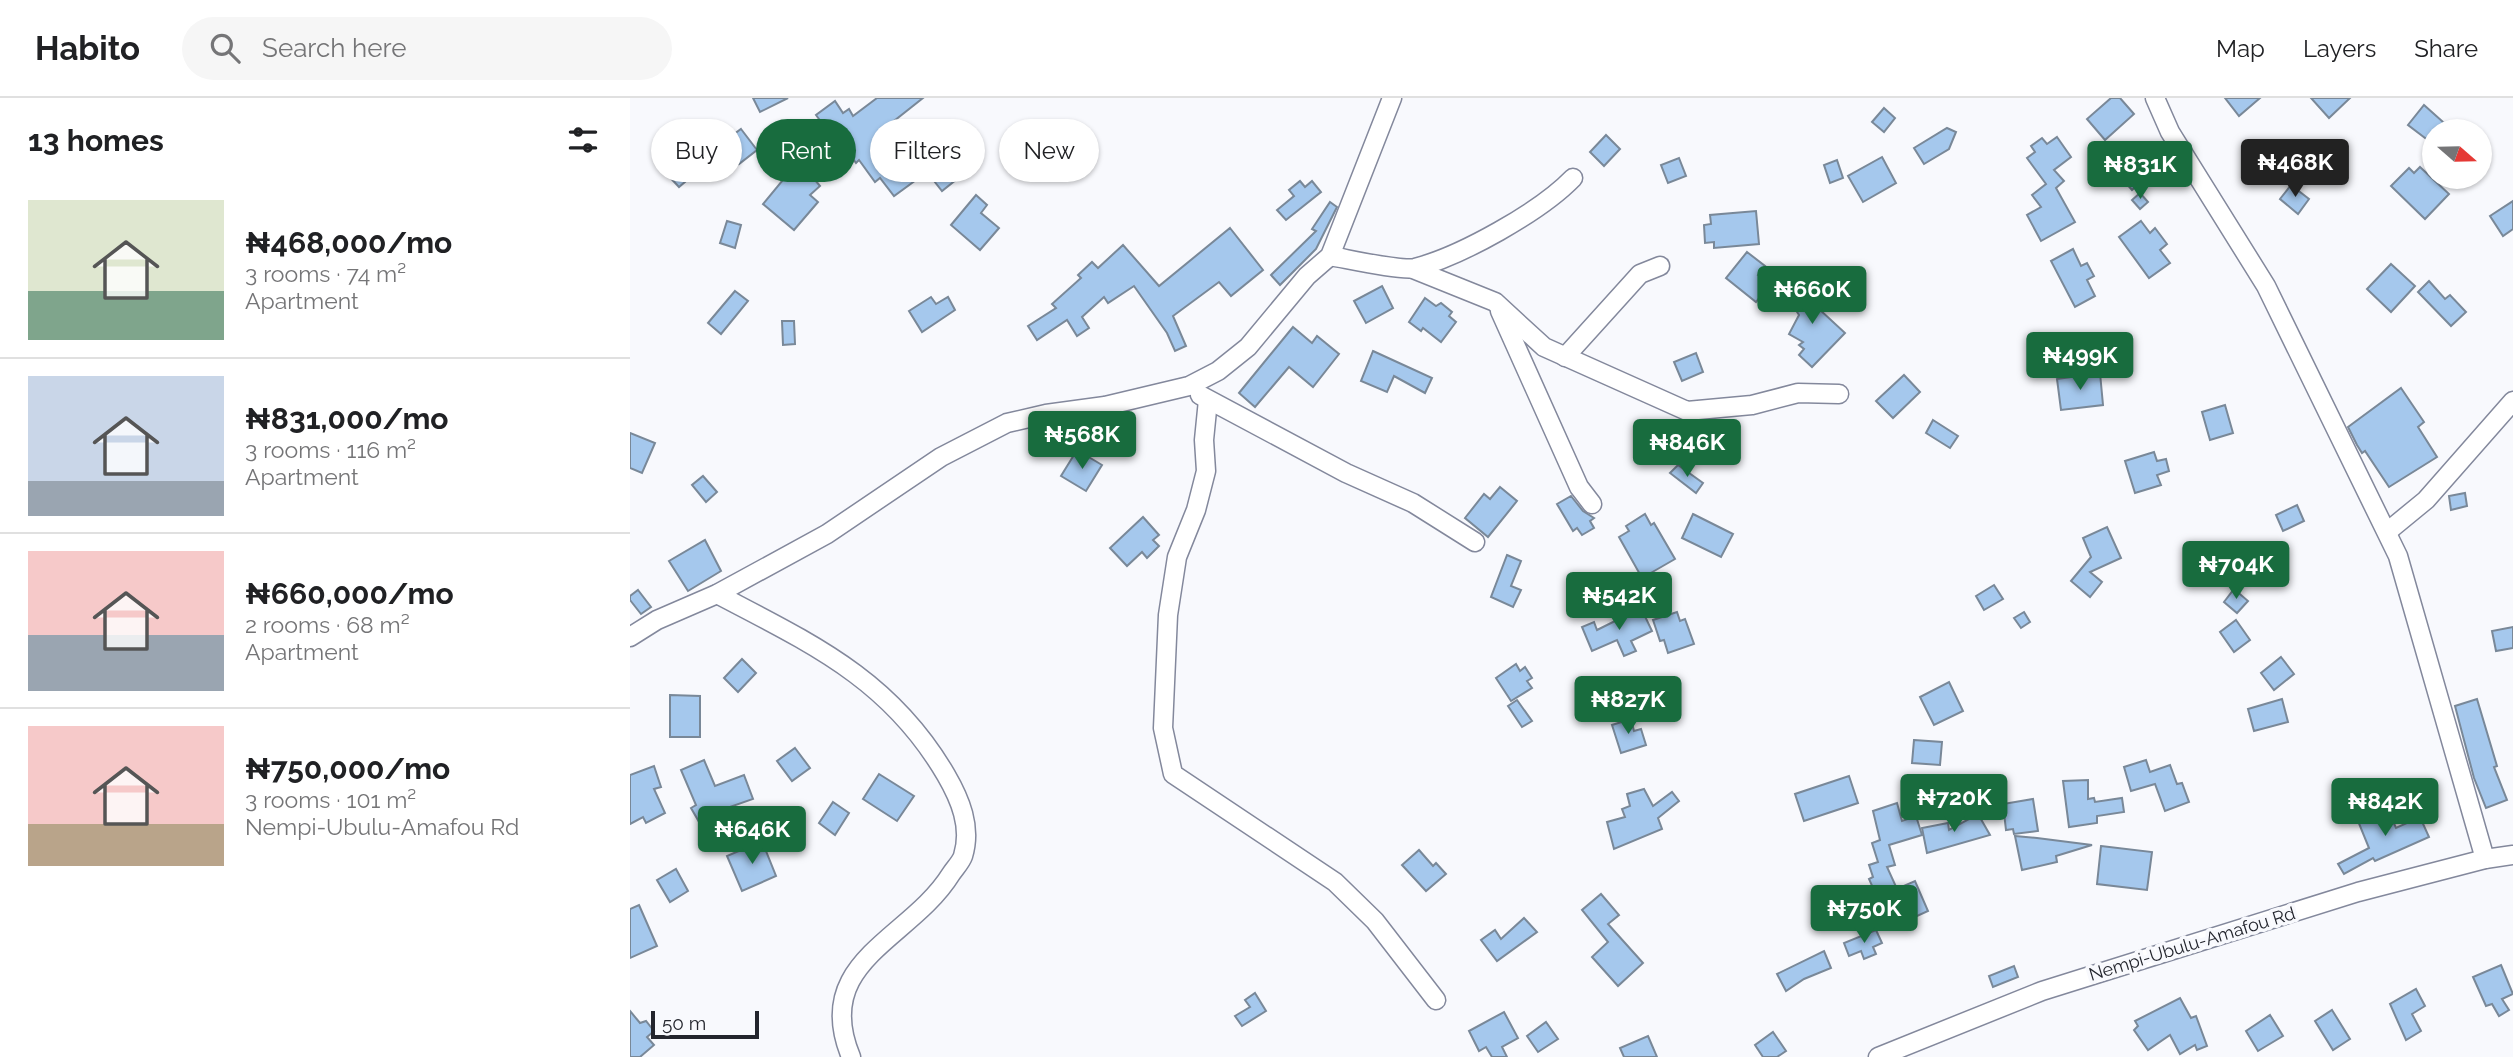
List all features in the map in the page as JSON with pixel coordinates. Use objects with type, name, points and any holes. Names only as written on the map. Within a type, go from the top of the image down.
[{"type":"street","points":[[630,637],[657,620],[717,594],[827,534],[941,457],[1007,423],[1046,414],[1105,406],[1189,386],[1218,371],[1248,346],[1307,276],[1330,256],[1392,98]]},
{"type":"street","points":[[2155,98],[2171,132],[2266,286],[2398,556],[2485,859]]},
{"type":"street","points":[[1413,269],[1503,230],[1560,191],[1573,178]]},
{"type":"street","points":[[1330,256],[1413,269],[1495,302],[1544,347],[1687,411],[1752,405],[1798,393],[1839,394]]},
{"type":"street","points":[[1565,357],[1640,274],[1660,266]]},
{"type":"street","points":[[1495,302],[1579,487],[1592,504]]},
{"type":"street","points":[[1189,386],[1208,400],[1346,473],[1413,503],[1475,542]]},
{"type":"street","points":[[1208,400],[1204,440],[1206,471],[1196,510],[1177,557],[1168,615],[1163,728],[1173,774],[1335,882],[1375,921],[1436,1000]]},
{"type":"street","points":[[2387,532],[2426,500],[2513,401]]},
{"type":"street","points":[[717,594],[813,644],[855,671],[898,709],[937,760],[958,796],[966,821],[962,856],[943,888],[888,937],[844,989],[839,1012],[851,1057]]},
{"type":"street","name":"Nempi-Ubulu-Amafou Rd","points":[[1878,1057],[2042,991],[2358,892],[2485,859],[2513,855]]},
{"type":"building","points":[[753,98],[788,98],[760,112]]},
{"type":"building","points":[[877,98],[923,98],[897,119],[870,119],[870,175],[859,160],[856,163],[856,119],[819,119],[816,115],[835,101],[843,113],[849,109],[853,116]]},
{"type":"building","points":[[2111,98],[2120,98],[2134,114],[2105,140],[2087,119]]},
{"type":"building","points":[[2225,98],[2260,98],[2239,116]]},
{"type":"building","points":[[2311,98],[2350,98],[2329,118]]},
{"type":"building","points":[[2424,105],[2440,119],[2422,119],[2422,136],[2408,125]]},
{"type":"building","points":[[1884,108],[1895,118],[1884,132],[1872,122]]},
{"type":"building","points":[[1947,128],[1956,132],[1949,149],[1924,164],[1914,148]]},
{"type":"building","points":[[742,130],[756,149],[742,162]]},
{"type":"building","points":[[1606,135],[1620,149],[1604,166],[1590,152]]},
{"type":"building","points":[[2057,137],[2071,157],[2054,170],[2064,181],[2056,188],[2075,222],[2041,241],[2027,215],[2041,207],[2032,195],[2046,184],[2027,158],[2035,152],[2031,146],[2042,138],[2047,144]]},
{"type":"building","points":[[1882,157],[1896,183],[1863,202],[1848,176]]},
{"type":"building","points":[[1679,158],[1686,176],[1668,183],[1661,165]]},
{"type":"building","points":[[1837,160],[1843,178],[1830,183],[1824,165]]},
{"type":"building","points":[[2136,160],[2149,174],[2132,190],[2119,175]]},
{"type":"building","points":[[2420,167],[2422,169],[2422,189],[2444,189],[2449,194],[2425,219],[2391,186],[2409,168],[2414,173]]},
{"type":"building","points":[[1300,181],[1305,187],[1312,181],[1321,192],[1286,220],[1277,210],[1294,196],[1289,190]]},
{"type":"building","points":[[781,182],[817,182],[820,186],[810,195],[818,202],[794,230],[763,204]]},
{"type":"building","points":[[883,182],[913,182],[894,196]]},
{"type":"building","points":[[935,182],[953,182],[942,191]]},
{"type":"building","points":[[2291,185],[2309,199],[2298,214],[2280,199]]},
{"type":"building","points":[[2140,193],[2148,202],[2140,209],[2132,200]]},
{"type":"building","points":[[976,195],[987,205],[981,213],[999,228],[980,250],[951,225]]},
{"type":"building","points":[[2513,201],[2513,229],[2503,236],[2490,216]]},
{"type":"building","points":[[1330,202],[1337,207],[1316,249],[1280,285],[1271,275],[1316,231],[1312,229]]},
{"type":"building","points":[[1756,211],[1759,244],[1714,248],[1714,242],[1705,243],[1704,225],[1711,224],[1710,215]]},
{"type":"building","points":[[727,221],[741,225],[735,248],[720,243]]},
{"type":"building","points":[[2141,221],[2150,233],[2155,228],[2167,244],[2160,250],[2170,263],[2149,278],[2119,237]]},
{"type":"building","points":[[1230,228],[1263,270],[1231,296],[1219,282],[1173,316],[1186,346],[1175,351],[1167,333],[1134,286],[1108,303],[1104,297],[1082,317],[1089,328],[1077,336],[1067,320],[1037,340],[1028,326],[1056,308],[1052,304],[1081,278],[1078,275],[1092,262],[1098,268],[1123,245],[1159,286]]},
{"type":"building","points":[[2073,249],[2081,266],[2087,263],[2094,276],[2087,280],[2095,296],[2075,307],[2051,261]]},
{"type":"building","points":[[1747,252],[1765,266],[1758,275],[1770,284],[1756,302],[1726,278]]},
{"type":"building","points":[[2391,264],[2415,286],[2391,312],[2367,289]]},
{"type":"building","points":[[2429,281],[2445,299],[2450,295],[2466,312],[2451,326],[2418,292]]},
{"type":"building","points":[[1801,283],[1822,306],[1819,309],[1845,333],[1812,367],[1799,355],[1804,349],[1799,345],[1803,342],[1789,334],[1799,315],[1787,296]]},
{"type":"building","points":[[1382,286],[1393,308],[1366,323],[1354,301]]},
{"type":"building","points":[[735,291],[748,301],[721,334],[708,323]]},
{"type":"building","points":[[931,297],[936,304],[948,297],[955,310],[922,332],[909,311]]},
{"type":"building","points":[[1425,298],[1436,306],[1441,303],[1452,312],[1449,316],[1456,322],[1441,342],[1423,328],[1421,331],[1409,322]]},
{"type":"building","points":[[782,321],[794,321],[795,344],[783,345]]},
{"type":"building","points":[[1293,327],[1312,343],[1317,336],[1339,354],[1313,387],[1289,367],[1255,407],[1239,393]]},
{"type":"building","points":[[1373,351],[1432,378],[1425,393],[1394,376],[1387,392],[1361,381]]},
{"type":"building","points":[[1696,353],[1703,372],[1682,381],[1674,362]]},
{"type":"building","points":[[2100,373],[2103,405],[2061,410],[2057,379]]},
{"type":"building","points":[[1904,375],[1920,392],[1893,418],[1876,401]]},
{"type":"building","points":[[2401,388],[2424,422],[2418,427],[2437,457],[2389,487],[2365,451],[2362,453],[2348,427]]},
{"type":"building","points":[[2225,405],[2233,433],[2210,440],[2202,412]]},
{"type":"building","points":[[1933,420],[1958,436],[1950,448],[1926,433]]},
{"type":"building","points":[[630,433],[655,443],[642,473],[630,468]]},
{"type":"building","points":[[1077,450],[1102,465],[1086,491],[1061,476]]},
{"type":"building","points":[[2154,452],[2157,461],[2166,459],[2169,471],[2157,475],[2161,485],[2135,493],[2125,461]]},
{"type":"building","points":[[1678,465],[1703,483],[1696,493],[1670,473]]},
{"type":"building","points":[[703,476],[717,492],[706,502],[692,485]]},
{"type":"building","points":[[1500,487],[1517,501],[1488,537],[1465,518],[1484,494],[1490,499]]},
{"type":"building","points":[[2465,493],[2467,506],[2451,510],[2449,496]]},
{"type":"building","points":[[1571,496],[1583,511],[1594,518],[1590,521],[1594,528],[1582,535],[1577,528],[1573,531],[1557,504]]},
{"type":"building","points":[[2297,505],[2304,521],[2283,531],[2276,515]]},
{"type":"building","points":[[1645,514],[1651,525],[1654,523],[1675,559],[1642,578],[1619,537],[1629,531],[1626,526]]},
{"type":"building","points":[[1693,514],[1733,534],[1721,557],[1682,538]]},
{"type":"building","points":[[1143,517],[1159,535],[1153,540],[1159,546],[1147,558],[1142,552],[1127,566],[1110,548]]},
{"type":"building","points":[[2107,527],[2121,558],[2090,572],[2102,582],[2090,597],[2071,581],[2091,557],[2083,538]]},
{"type":"building","points":[[705,540],[721,571],[688,591],[669,561]]},
{"type":"building","points":[[1507,555],[1521,561],[1511,586],[1521,590],[1513,607],[1491,597]]},
{"type":"building","points":[[1994,585],[2003,599],[1984,610],[1976,596]]},
{"type":"building","points":[[2234,589],[2248,601],[2237,613],[2224,602]]},
{"type":"building","points":[[638,590],[651,607],[641,614],[630,600],[630,596]]},
{"type":"building","points":[[1641,608],[1652,631],[1631,641],[1636,651],[1624,656],[1617,640],[1592,651],[1582,627],[1594,622],[1597,630]]},
{"type":"building","points":[[1677,612],[1680,621],[1685,619],[1694,644],[1668,653],[1664,640],[1660,641],[1653,620]]},
{"type":"building","points":[[2024,612],[2030,622],[2021,628],[2014,618]]},
{"type":"building","points":[[2236,620],[2250,640],[2234,652],[2220,632]]},
{"type":"building","points":[[2513,627],[2513,648],[2496,651],[2492,631]]},
{"type":"building","points":[[2281,657],[2294,674],[2274,690],[2261,673]]},
{"type":"building","points":[[742,659],[756,673],[738,692],[724,678]]},
{"type":"building","points":[[1516,664],[1520,671],[1525,667],[1532,678],[1527,681],[1532,688],[1511,701],[1496,678]]},
{"type":"building","points":[[1949,682],[1963,711],[1934,725],[1920,697]]},
{"type":"building","points":[[670,695],[700,696],[700,737],[670,737]]},
{"type":"building","points":[[2282,699],[2288,722],[2254,731],[2248,709]]},
{"type":"building","points":[[2477,699],[2497,766],[2494,767],[2507,800],[2486,808],[2474,778],[2455,706]]},
{"type":"building","points":[[1517,700],[1532,721],[1522,727],[1508,706]]},
{"type":"building","points":[[1631,719],[1634,731],[1641,729],[1646,745],[1621,753],[1612,725]]},
{"type":"building","points":[[1914,740],[1942,742],[1940,765],[1912,763]]},
{"type":"building","points":[[795,748],[810,768],[792,781],[777,761]]},
{"type":"building","points":[[704,760],[715,786],[744,775],[753,799],[721,810],[723,814],[702,827],[691,808],[696,805],[681,770]]},
{"type":"building","points":[[2146,760],[2150,772],[2170,765],[2177,784],[2182,783],[2189,802],[2165,811],[2155,784],[2131,791],[2124,767]]},
{"type":"building","points":[[654,766],[661,787],[654,789],[665,813],[646,823],[643,817],[630,824],[630,775]]},
{"type":"building","points":[[879,774],[914,796],[897,821],[863,799]]},
{"type":"building","points":[[1849,776],[1858,803],[1804,821],[1795,794]]},
{"type":"building","points":[[2088,780],[2088,799],[2094,798],[2095,802],[2122,798],[2124,812],[2097,816],[2097,823],[2069,827],[2063,781]]},
{"type":"building","points":[[1644,789],[1653,806],[1672,792],[1679,801],[1658,818],[1662,829],[1614,849],[1607,822],[1625,817],[1622,809],[1630,806],[1627,794]]},
{"type":"building","points":[[2033,799],[2038,831],[2014,834],[2013,829],[2006,830],[2003,804]]},
{"type":"building","points":[[833,802],[849,813],[835,835],[819,823]]},
{"type":"building","points":[[1897,803],[1902,821],[1916,816],[1922,835],[1889,845],[1895,865],[1887,867],[1897,889],[1915,881],[1928,911],[1891,928],[1869,879],[1873,877],[1869,865],[1878,862],[1872,843],[1880,840],[1873,811]]},
{"type":"building","points":[[2387,808],[2396,828],[2420,817],[2429,837],[2375,861],[2373,858],[2344,874],[2338,864],[2369,848],[2358,821]]},
{"type":"building","points":[[1978,814],[1990,835],[1927,853],[1922,828],[1948,823],[1949,830]]},
{"type":"building","points":[[2015,836],[2092,845],[2056,856],[2057,862],[2022,870]]},
{"type":"building","points":[[762,841],[776,876],[742,891],[727,856]]},
{"type":"building","points":[[2101,846],[2152,852],[2147,890],[2097,884]]},
{"type":"building","points":[[1419,850],[1433,866],[1436,863],[1446,874],[1426,891],[1402,865]]},
{"type":"building","points":[[676,869],[688,891],[670,902],[657,880]]},
{"type":"building","points":[[1601,894],[1619,915],[1608,924],[1643,963],[1618,986],[1592,957],[1608,942],[1582,910]]},
{"type":"building","points":[[639,905],[657,946],[630,958],[630,909]]},
{"type":"building","points":[[1524,918],[1537,932],[1497,961],[1481,940],[1495,930],[1501,939]]},
{"type":"building","points":[[1876,930],[1882,943],[1873,947],[1876,954],[1864,959],[1861,951],[1849,956],[1844,943]]},
{"type":"building","points":[[1824,951],[1831,968],[1804,979],[1786,991],[1777,974]]},
{"type":"building","points":[[2501,965],[2513,994],[2502,999],[2509,1010],[2499,1016],[2492,1004],[2486,1006],[2473,977]]},
{"type":"building","points":[[2014,966],[2018,977],[1993,987],[1989,976]]},
{"type":"building","points":[[2416,989],[2425,1006],[2412,1014],[2421,1031],[2406,1040],[2390,1004]]},
{"type":"building","points":[[1255,993],[1266,1011],[1242,1026],[1235,1016],[1250,1007],[1245,1000]]},
{"type":"building","points":[[2180,998],[2191,1018],[2196,1016],[2207,1046],[2197,1050],[2195,1045],[2180,1054],[2170,1035],[2148,1050],[2134,1030],[2138,1026],[2135,1021]]},
{"type":"building","points":[[2332,1010],[2350,1039],[2333,1050],[2315,1021]]},
{"type":"building","points":[[630,1011],[640,1023],[646,1021],[654,1031],[647,1037],[654,1045],[640,1057],[630,1057]]},
{"type":"building","points":[[1504,1012],[1518,1038],[1502,1047],[1507,1057],[1492,1057],[1486,1047],[1479,1051],[1469,1031]]},
{"type":"building","points":[[2270,1015],[2283,1036],[2258,1051],[2246,1031]]},
{"type":"building","points":[[1546,1022],[1558,1039],[1538,1052],[1527,1036]]},
{"type":"building","points":[[1773,1032],[1786,1051],[1777,1057],[1763,1057],[1755,1045]]},
{"type":"building","points":[[1648,1036],[1657,1057],[1624,1057],[1620,1048]]}]
